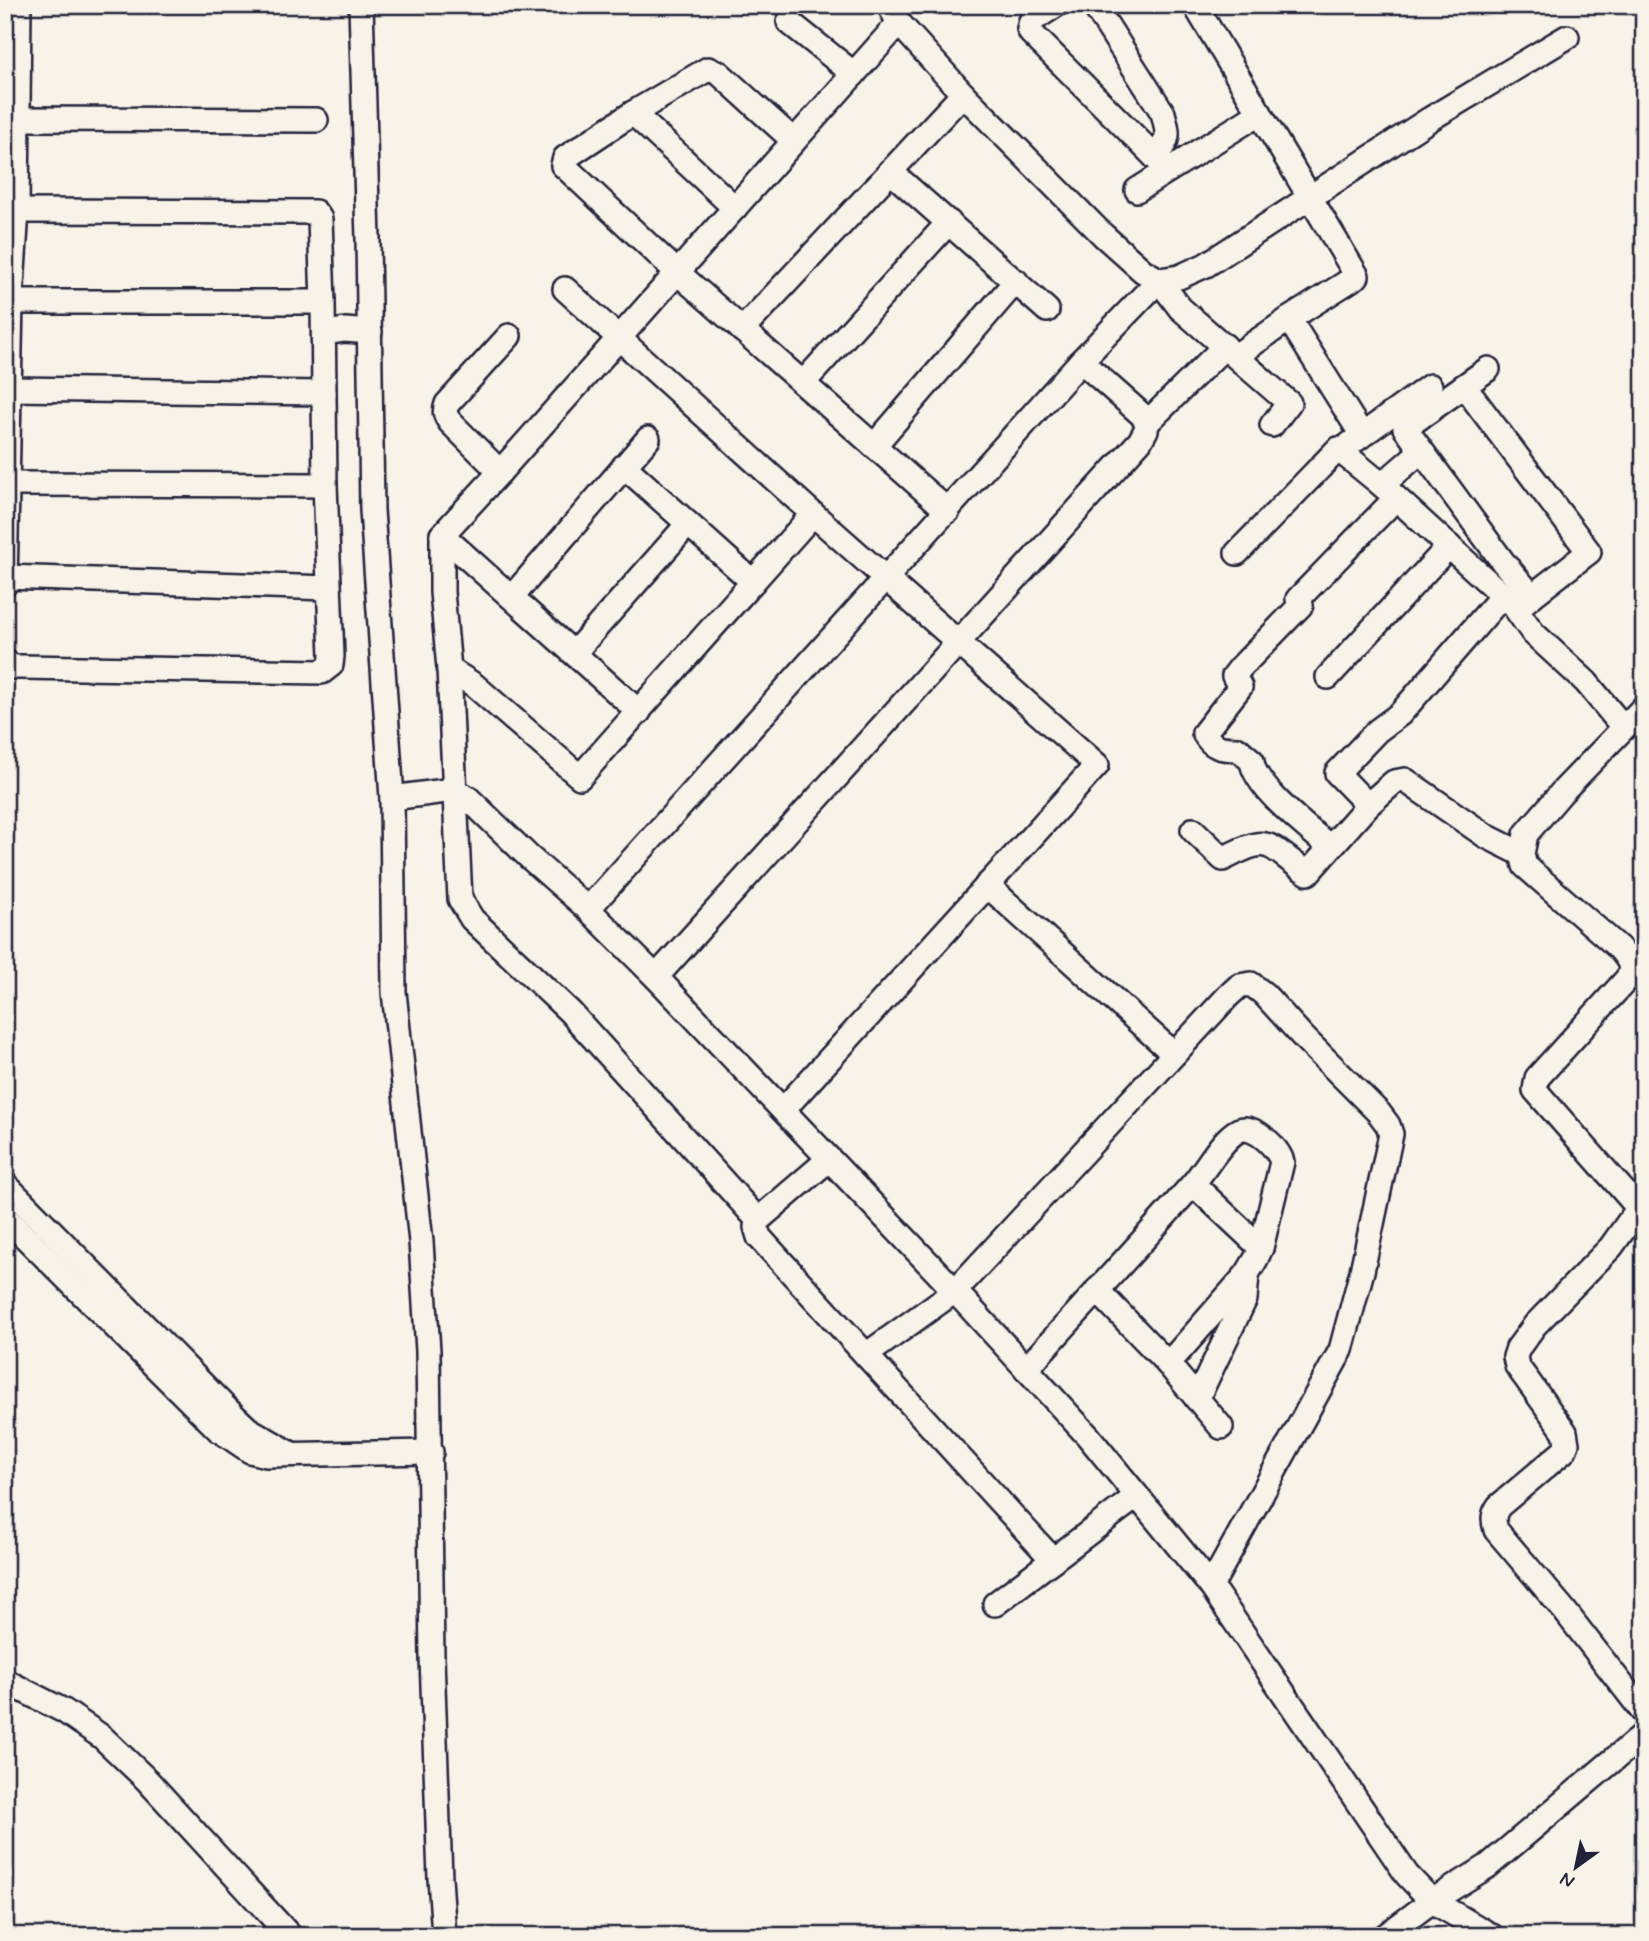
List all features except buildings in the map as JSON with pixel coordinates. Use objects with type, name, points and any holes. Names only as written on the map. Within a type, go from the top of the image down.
[{"type":"street","points":[[5,584],[10,389],[8,301],[18,211],[16,119],[19,5]]},
{"type":"street","points":[[360,5],[364,72],[350,331],[372,510],[392,798],[394,992],[421,1242],[428,1351],[432,1658],[444,1936]]},
{"type":"street","points":[[1056,5],[1031,21],[1031,33],[1161,164]]},
{"type":"street","points":[[1094,5],[1163,113],[1168,141],[1161,164]]},
{"type":"street","points":[[1147,423],[1231,351],[1289,319],[1357,276],[1195,5]]},
{"type":"street","points":[[758,1220],[570,1012],[464,909],[460,899],[453,790],[449,669],[442,592],[442,535],[854,74],[894,14],[963,94],[1103,235],[1143,271],[1159,280],[1180,309],[1289,403],[1272,425]]},
{"type":"street","points":[[789,22],[854,74]]},
{"type":"street","points":[[588,909],[948,512],[1081,361],[1159,280],[1179,276],[1206,265],[1430,119],[1567,37]]},
{"type":"street","points":[[794,141],[719,73],[708,69],[633,113],[565,158],[563,165],[678,273],[948,512]]},
{"type":"street","points":[[743,330],[963,94]]},
{"type":"street","points":[[633,113],[735,208]]},
{"type":"street","points":[[1137,190],[1161,164],[1261,113]]},
{"type":"street","points":[[16,119],[316,120]]},
{"type":"street","points":[[890,171],[1047,310]]},
{"type":"street","points":[[18,211],[315,212],[320,219],[324,302],[350,331]]},
{"type":"street","points":[[803,383],[949,222]]},
{"type":"street","points":[[874,446],[1017,281]]},
{"type":"street","points":[[565,289],[813,514],[1097,765],[783,1110]]},
{"type":"street","points":[[8,301],[324,302]]},
{"type":"street","points":[[1289,319],[1355,440],[1430,386]]},
{"type":"street","points":[[5,661],[12,667],[321,672],[331,665],[324,393],[350,331]]},
{"type":"street","points":[[500,472],[450,422],[445,416],[445,410],[447,404],[509,336]]},
{"type":"street","points":[[656,977],[1140,441],[1147,423],[1142,415],[1081,361]]},
{"type":"street","points":[[1488,369],[1405,428],[1503,562],[1533,633],[1586,682],[1623,727]]},
{"type":"street","points":[[1368,804],[1337,773],[1377,731],[1400,714],[1517,600],[1589,552],[1464,386]]},
{"type":"street","points":[[10,389],[324,393]]},
{"type":"street","points":[[512,597],[648,439]]},
{"type":"street","points":[[1237,553],[1338,449],[1449,546],[1517,600]]},
{"type":"street","points":[[1330,847],[1288,811],[1253,771],[1252,761],[1238,749],[1222,749],[1209,742],[1204,733],[1240,687],[1234,676],[1301,605],[1298,599],[1421,451]]},
{"type":"street","points":[[624,466],[753,582]]},
{"type":"street","points":[[8,484],[325,485]]},
{"type":"street","points":[[449,669],[474,685],[580,777],[813,514]]},
{"type":"street","points":[[573,653],[688,524]]},
{"type":"street","points":[[442,535],[639,712]]},
{"type":"street","points":[[1328,677],[1449,546]]},
{"type":"street","points":[[6,577],[329,588]]},
{"type":"street","points":[[1644,706],[1526,834],[1522,854],[1525,866],[1619,948],[1631,963],[1632,971],[1627,979],[1536,1077],[1534,1083],[1535,1090],[1635,1204],[1636,1212],[1611,1247],[1535,1325],[1518,1348],[1515,1357],[1517,1366],[1565,1432],[1567,1444],[1564,1451],[1494,1513],[1496,1530],[1564,1610],[1644,1713]]},
{"type":"street","points":[[1193,830],[1223,859],[1246,846],[1275,846],[1291,862],[1308,873],[1368,804],[1394,782],[1405,780],[1486,836],[1522,854]]},
{"type":"street","points":[[392,798],[453,790],[468,798],[529,858],[588,909],[656,977],[955,1291],[1088,1436],[1211,1586],[1407,1875],[1432,1901],[1492,1936]]},
{"type":"street","points":[[987,885],[1174,1054]]},
{"type":"street","points":[[866,1355],[955,1291],[1239,985],[1251,984],[1264,994],[1318,1053],[1379,1113],[1391,1134],[1362,1271],[1341,1350],[1211,1586]]},
{"type":"street","points":[[1026,1368],[1193,1184],[1227,1139],[1236,1132],[1250,1129],[1280,1154],[1282,1162],[1261,1248],[1247,1274],[1168,1364]]},
{"type":"street","points":[[828,1160],[758,1220],[756,1227],[759,1237],[1053,1560]]},
{"type":"street","points":[[5,1184],[248,1429],[291,1454]]},
{"type":"street","points":[[1193,1184],[1261,1248]]},
{"type":"street","points":[[5,1217],[219,1430],[250,1451],[267,1455],[431,1452]]},
{"type":"street","points":[[1197,1399],[1245,1299],[1247,1274]]},
{"type":"street","points":[[1097,1290],[1168,1364],[1221,1427]]},
{"type":"street","points":[[995,1604],[1137,1496]]},
{"type":"street","points":[[5,1681],[64,1711],[102,1737],[147,1780],[290,1936]]},
{"type":"street","points":[[1385,1936],[1432,1901],[1488,1866],[1644,1734]]}]
